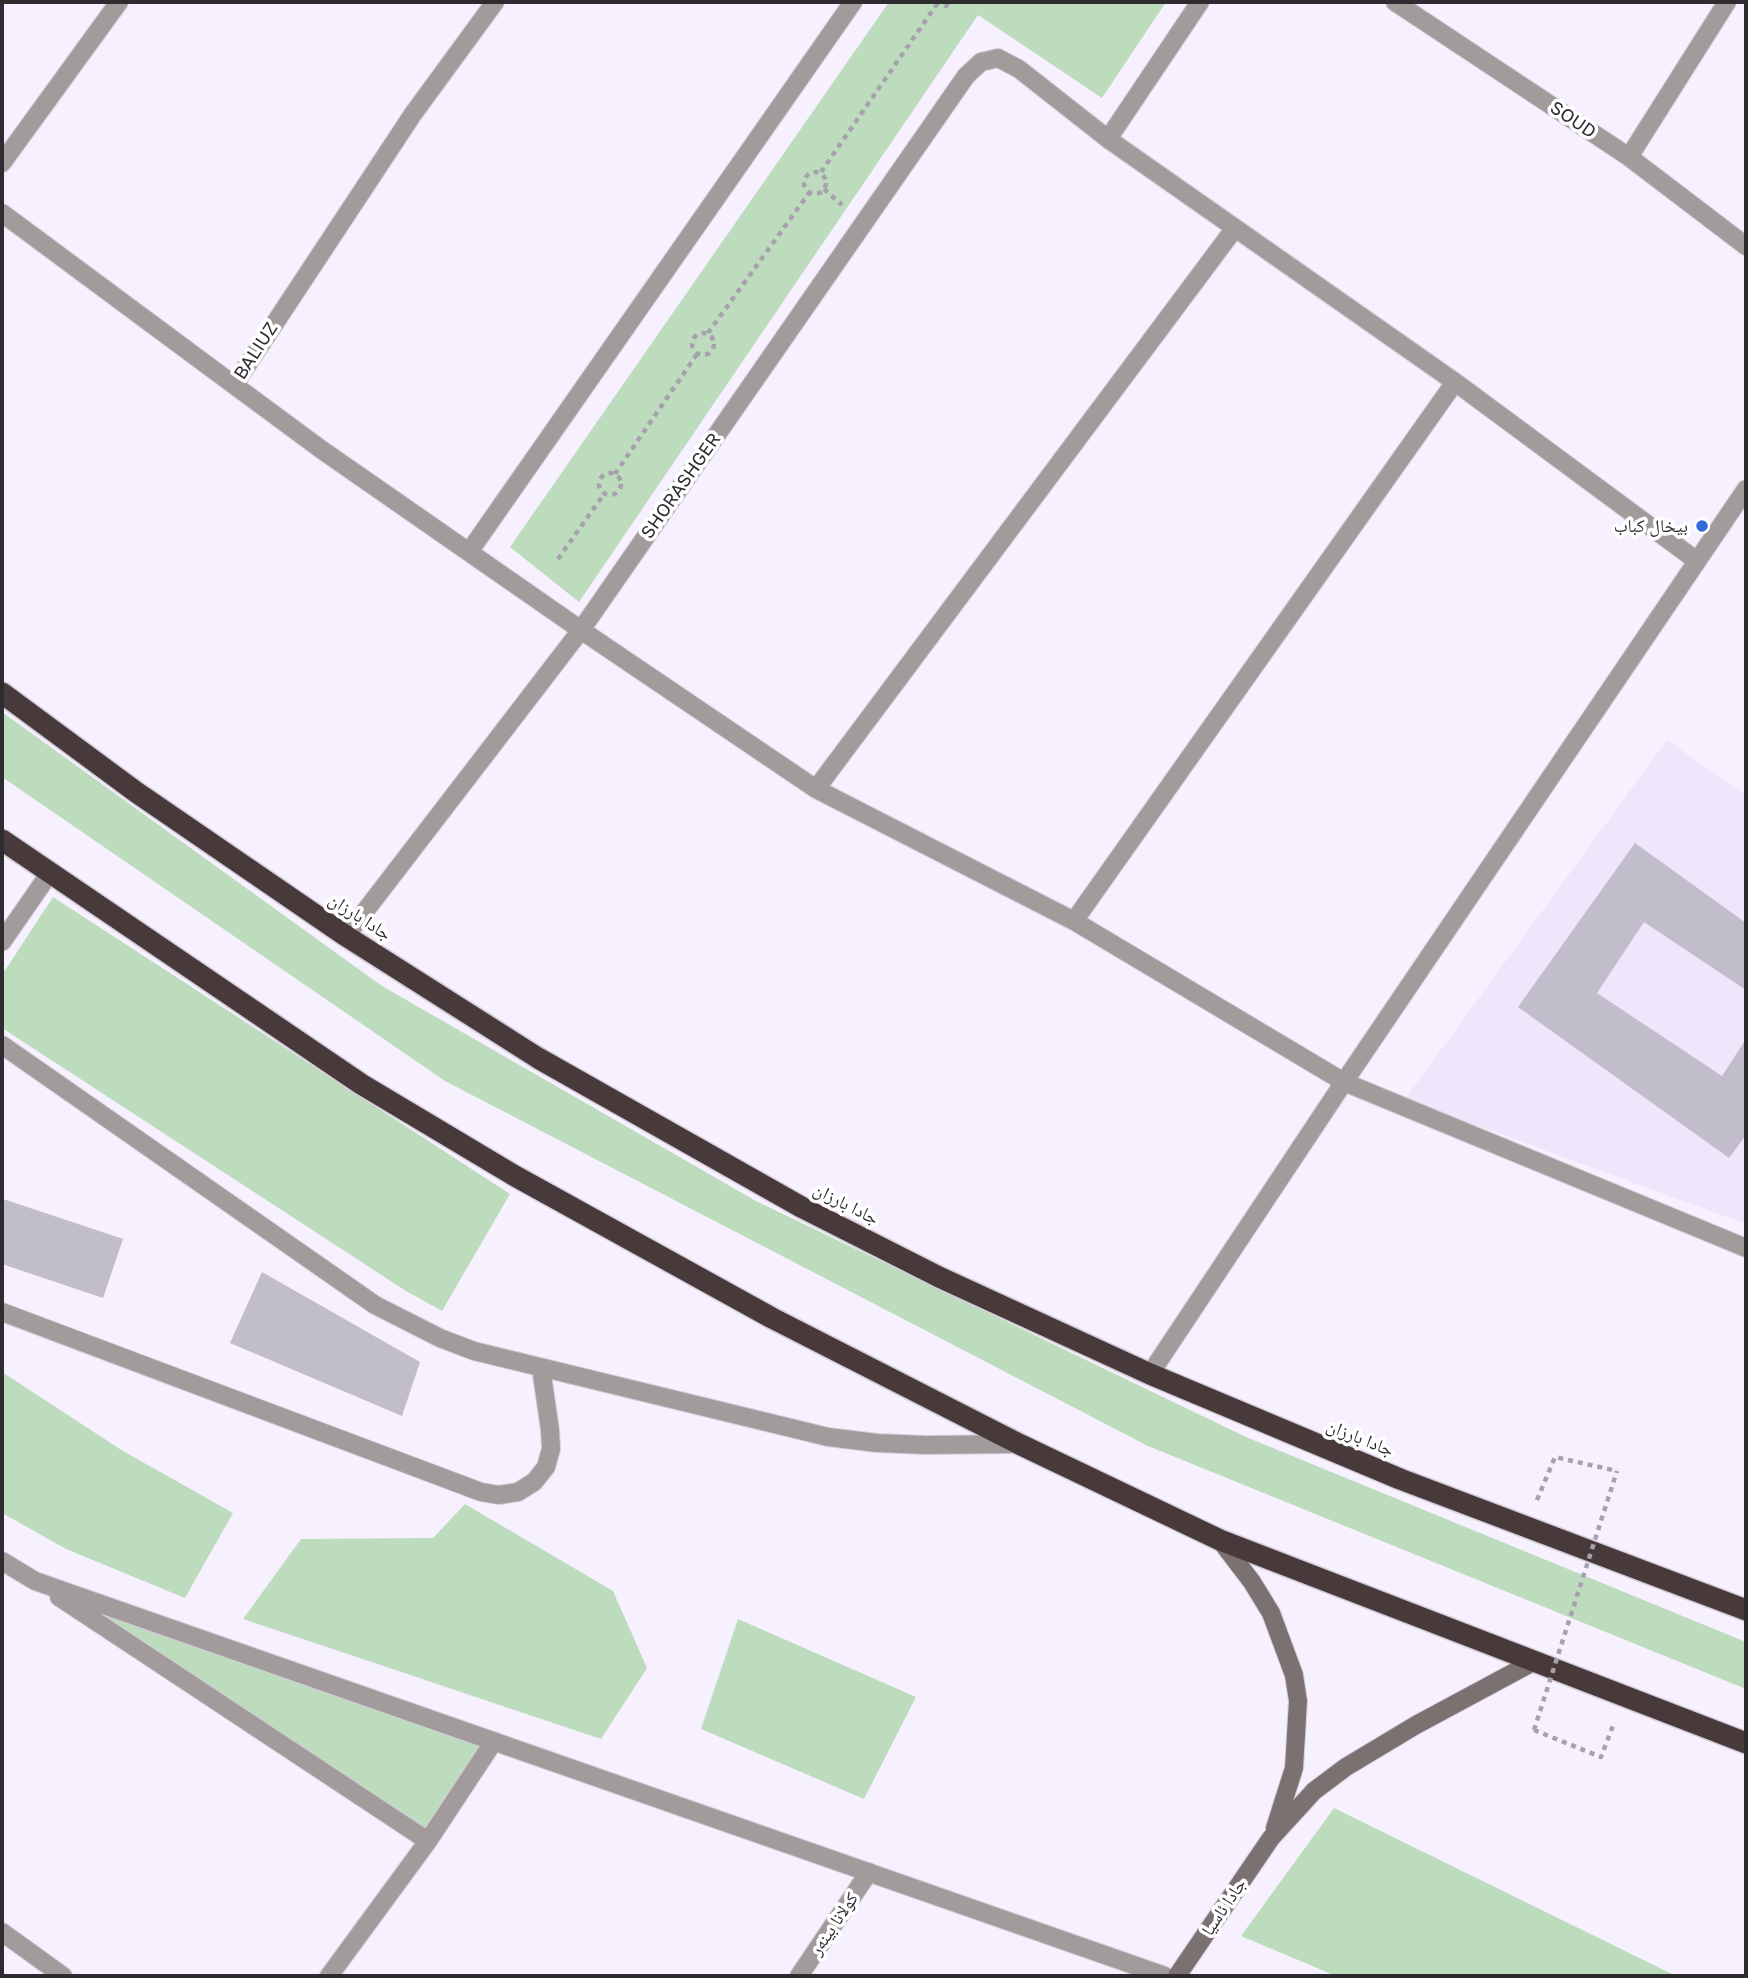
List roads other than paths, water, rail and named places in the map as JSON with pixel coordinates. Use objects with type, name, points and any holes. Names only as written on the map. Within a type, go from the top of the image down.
[{"type":"highway","name":"جادا بارزان","points":[[2,693],[136,792],[346,936],[538,1058],[791,1201],[939,1277],[1150,1374],[1387,1474],[1746,1610]]},
{"type":"highway","points":[[2,840],[360,1083],[515,1176],[772,1318],[1019,1444],[1220,1540],[1746,1743]]},
{"type":"street","points":[[2,163],[119,2]]},
{"type":"street","name":"BALIUZ","points":[[495,2],[413,114],[234,385],[322,450],[581,631],[816,789],[1074,920],[1344,1082],[1746,1248]]},
{"type":"street","points":[[469,552],[853,2]]},
{"type":"street","points":[[1200,2],[1108,139],[1455,382],[1697,561]]},
{"type":"street","name":"SOUD","points":[[1395,2],[1629,157],[1746,246]]},
{"type":"street","points":[[1629,157],[1727,2]]},
{"type":"street","name":"SHORASHGER","points":[[346,936],[581,631],[966,76],[981,62],[998,58],[1019,69],[1108,139]]},
{"type":"street","points":[[2,213],[234,385]]},
{"type":"street","points":[[816,789],[1235,228]]},
{"type":"street","points":[[1074,920],[1455,382]]},
{"type":"street","points":[[1150,1374],[1344,1082],[1746,489]]},
{"type":"street","points":[[2,942],[49,874]]},
{"type":"street","points":[[2,1045],[375,1305],[440,1338],[474,1351],[828,1437],[914,1445],[1019,1444]]},
{"type":"street","points":[[2,1312],[481,1492],[499,1495],[518,1492],[534,1482],[546,1467],[551,1449],[551,1430],[541,1368]]},
{"type":"street","points":[[1220,1540],[1271,1613],[1294,1675],[1298,1701],[1294,1768],[1286,1800],[1271,1838]]},
{"type":"street","points":[[2,1561],[428,1841]]},
{"type":"street","points":[[35,1581],[1165,1976]]},
{"type":"street","points":[[1271,1838],[1314,1791],[1346,1767],[1416,1725],[1535,1661]]},
{"type":"street","points":[[329,1976],[428,1841],[494,1741]]},
{"type":"street","name":"جادا ئاسيا","points":[[1177,1976],[1271,1838]]},
{"type":"street","name":"كولانا بینه‌ر","points":[[799,1976],[869,1872]]},
{"type":"street","points":[[2,1932],[58,1975]]},
{"type":"place","name":"بيخال كباب","points":[[1702,526]]}]
